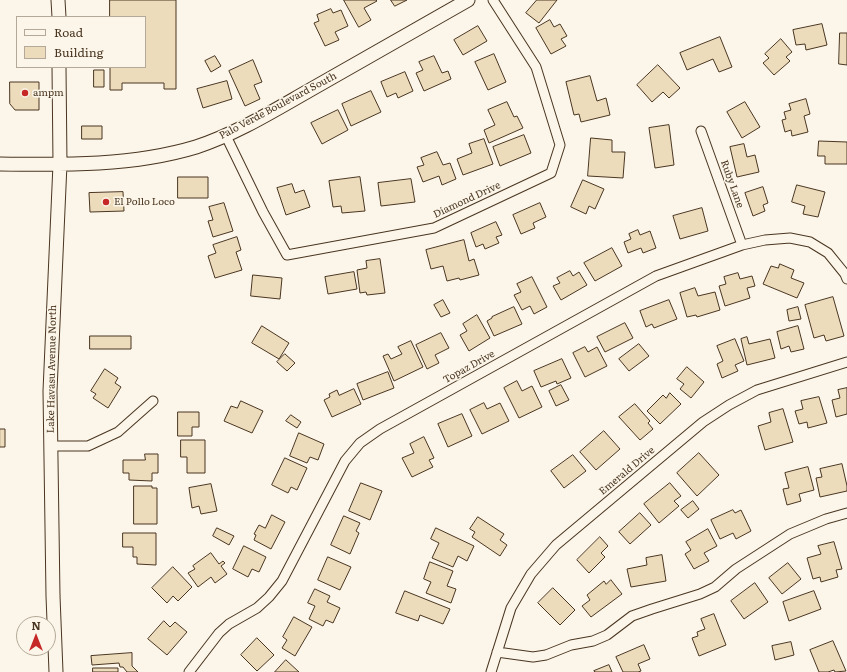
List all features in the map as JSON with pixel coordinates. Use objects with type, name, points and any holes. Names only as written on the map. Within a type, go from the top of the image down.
[{"type":"main road","points":[[58,0],[59,16]]},
{"type":"main road","name":"Palo Verde Boulevard South","points":[[0,164],[94,163],[160,155],[196,147],[226,136],[265,115],[468,0]]},
{"type":"main road","name":"Lake Havasu Avenue North","points":[[56,672],[53,603],[50,391],[60,164],[59,68]]},
{"type":"street","name":"Diamond Drive","points":[[226,136],[263,212],[287,255],[434,228],[551,173],[560,145],[536,67],[493,0]]},
{"type":"street","name":"Ruby Lane","points":[[701,131],[742,245]]},
{"type":"street","name":"Topaz Drive","points":[[189,672],[219,633],[229,624],[257,608],[269,597],[282,581],[345,461],[360,444],[380,429],[656,276],[742,245],[765,240],[790,238],[810,242],[828,253],[845,274],[847,279]]},
{"type":"street","name":"Emerald Drive","points":[[491,672],[511,608],[531,574],[556,545],[703,422],[729,405],[757,390],[847,362]]},
{"type":"street","points":[[51,446],[88,446],[118,432],[153,401]]},
{"type":"street","points":[[497,652],[533,657],[546,655],[571,645],[594,641],[606,635],[632,616],[700,594],[715,587],[736,569],[790,534],[826,519],[847,514]]},
{"type":"building","points":[[110,0],[176,0],[176,89],[164,89],[164,83],[122,83],[122,90],[110,90],[110,68],[146,68],[146,16],[110,16]]},
{"type":"building","points":[[344,0],[376,0],[377,1],[364,8],[371,20],[359,27]]},
{"type":"building","points":[[391,0],[407,0],[395,6]]},
{"type":"building","points":[[537,0],[557,0],[539,23],[526,13]]},
{"type":"building","points":[[331,9],[333,13],[341,10],[348,26],[335,32],[339,40],[325,46],[314,23],[319,21],[317,15]]},
{"type":"building","points":[[550,20],[554,27],[560,24],[567,36],[561,39],[566,46],[551,54],[536,28]]},
{"type":"building","points":[[822,24],[827,45],[806,50],[805,44],[796,45],[793,30]]},
{"type":"building","points":[[478,26],[487,41],[463,55],[454,40]]},
{"type":"building","points":[[840,33],[847,33],[847,65],[839,64]]},
{"type":"building","points":[[720,37],[732,67],[719,72],[713,59],[687,70],[680,53]]},
{"type":"building","points":[[781,39],[792,52],[786,57],[790,61],[774,75],[763,63],[769,58],[765,54]]},
{"type":"building","points":[[494,54],[506,82],[488,90],[475,62]]},
{"type":"building","points":[[215,56],[221,66],[211,72],[205,61]]},
{"type":"building","points":[[434,56],[442,73],[448,71],[451,79],[424,91],[416,73],[423,70],[419,62]]},
{"type":"building","points":[[253,60],[262,82],[254,85],[260,99],[245,106],[229,71]]},
{"type":"building","points":[[658,65],[680,88],[669,98],[663,92],[652,102],[637,85]]},
{"type":"building","points":[[94,70],[104,70],[104,87],[94,87]]},
{"type":"building","points":[[405,72],[413,91],[398,98],[396,93],[387,97],[381,82]]},
{"type":"building","points":[[590,76],[597,101],[606,98],[610,115],[581,122],[579,114],[574,115],[566,82]]},
{"type":"building","points":[[227,81],[232,99],[203,108],[197,89]]},
{"type":"building","name":"ampm","points":[[10,82],[39,82],[39,110],[15,110],[10,104]]},
{"type":"building","points":[[371,91],[381,112],[351,126],[342,104]]},
{"type":"building","points":[[806,99],[810,114],[804,116],[808,132],[792,136],[791,130],[785,132],[782,120],[786,119],[784,112],[791,110],[789,104]]},
{"type":"building","points":[[507,102],[514,117],[517,116],[523,128],[489,143],[484,130],[495,125],[488,110]]},
{"type":"building","points":[[745,102],[760,127],[742,138],[727,112]]},
{"type":"building","points":[[338,110],[348,130],[322,144],[311,123]]},
{"type":"building","points":[[669,125],[674,165],[655,168],[649,128]]},
{"type":"building","points":[[82,126],[102,126],[102,139],[82,139]]},
{"type":"building","points":[[524,135],[531,153],[500,166],[493,147]]},
{"type":"building","points":[[591,138],[612,140],[612,152],[625,152],[623,178],[588,176]]},
{"type":"building","points":[[484,139],[493,164],[463,175],[457,159],[472,153],[469,144]]},
{"type":"building","points":[[819,141],[847,142],[847,164],[825,164],[825,156],[818,156]]},
{"type":"building","points":[[744,144],[747,157],[755,155],[759,172],[737,177],[730,147]]},
{"type":"building","points":[[437,152],[443,165],[450,163],[456,179],[442,185],[439,176],[423,182],[417,167],[424,165],[421,158]]},
{"type":"building","points":[[178,177],[208,177],[208,198],[178,198]]},
{"type":"building","points":[[360,177],[365,211],[342,213],[341,206],[333,207],[329,181]]},
{"type":"building","points":[[411,179],[415,202],[381,206],[378,183]]},
{"type":"building","points":[[583,180],[604,189],[595,209],[589,206],[586,214],[571,207]]},
{"type":"building","points":[[292,184],[295,193],[304,190],[310,207],[286,215],[277,188]]},
{"type":"building","points":[[797,185],[825,192],[818,217],[803,214],[805,206],[792,202]]},
{"type":"building","points":[[763,187],[768,203],[763,205],[765,211],[753,216],[745,193]]},
{"type":"building","name":"El Pollo Loco","points":[[123,192],[124,211],[90,212],[89,193]]},
{"type":"building","points":[[224,203],[233,231],[213,237],[208,221],[213,220],[209,207]]},
{"type":"building","points":[[540,203],[546,217],[533,223],[535,228],[521,234],[513,215]]},
{"type":"building","points":[[702,208],[708,231],[680,239],[673,216]]},
{"type":"building","points":[[496,222],[502,235],[496,237],[499,243],[485,249],[483,244],[476,247],[471,233]]},
{"type":"building","points":[[638,230],[640,235],[650,231],[656,248],[643,253],[641,248],[628,253],[624,242],[631,239],[629,234]]},
{"type":"building","points":[[237,237],[241,250],[236,252],[242,270],[215,278],[208,256],[216,253],[213,245]]},
{"type":"building","points":[[464,240],[469,261],[474,259],[479,275],[460,280],[459,278],[447,281],[443,266],[431,269],[426,250]]},
{"type":"building","points":[[612,248],[622,266],[595,281],[584,263]]},
{"type":"building","points":[[380,259],[385,293],[367,295],[366,292],[360,293],[357,270],[367,268],[366,261]]},
{"type":"building","points":[[780,264],[794,270],[791,278],[804,283],[797,298],[763,284],[771,266],[778,268]]},
{"type":"building","points":[[570,271],[573,276],[579,272],[587,285],[561,300],[553,286],[560,283],[557,278]]},
{"type":"building","points":[[354,272],[357,289],[328,294],[325,277]]},
{"type":"building","points":[[738,273],[740,279],[752,276],[755,286],[747,288],[750,298],[725,306],[719,286],[726,284],[724,277]]},
{"type":"building","points":[[253,275],[282,278],[280,299],[251,296]]},
{"type":"building","points":[[532,277],[547,307],[534,314],[530,306],[522,310],[514,295],[521,292],[517,284]]},
{"type":"building","points":[[695,288],[698,296],[715,292],[720,310],[697,317],[696,315],[687,317],[680,293]]},
{"type":"building","points":[[833,297],[844,336],[826,341],[824,335],[814,338],[805,305]]},
{"type":"building","points":[[443,300],[450,313],[441,317],[434,305]]},
{"type":"building","points":[[669,300],[677,319],[654,328],[652,324],[646,327],[640,311]]},
{"type":"building","points":[[514,307],[522,324],[494,336],[487,321],[492,317]]},
{"type":"building","points":[[798,307],[801,319],[789,321],[787,310]]},
{"type":"building","points":[[477,315],[490,338],[469,351],[460,335],[467,331],[463,324]]},
{"type":"building","points":[[625,323],[633,338],[605,352],[597,337]]},
{"type":"building","points":[[262,326],[289,343],[279,359],[252,343]]},
{"type":"building","points":[[798,326],[804,349],[791,352],[789,346],[781,349],[777,332]]},
{"type":"building","points":[[441,333],[449,348],[435,355],[439,363],[427,369],[416,345]]},
{"type":"building","points":[[90,336],[131,336],[131,349],[90,349]]},
{"type":"building","points":[[747,337],[749,344],[770,339],[775,358],[747,365],[741,339]]},
{"type":"building","points":[[735,339],[744,361],[735,365],[738,371],[722,378],[717,364],[723,361],[717,346]]},
{"type":"building","points":[[411,341],[423,367],[394,381],[383,356],[388,354],[391,359],[402,354],[398,347]]},
{"type":"building","points":[[639,344],[649,356],[629,371],[619,359]]},
{"type":"building","points":[[585,347],[588,352],[597,347],[607,366],[585,377],[573,353]]},
{"type":"building","points":[[285,354],[295,363],[287,371],[277,362]]},
{"type":"building","points":[[562,359],[571,378],[557,384],[556,381],[541,387],[534,371]]},
{"type":"building","points":[[687,367],[704,382],[691,398],[680,389],[684,384],[677,379]]},
{"type":"building","points":[[105,369],[118,378],[115,383],[121,387],[108,408],[93,398],[96,394],[91,391]]},
{"type":"building","points":[[388,372],[394,388],[363,400],[357,384]]},
{"type":"building","points":[[517,381],[522,391],[532,386],[542,407],[519,418],[504,388]]},
{"type":"building","points":[[561,385],[569,400],[556,406],[549,391]]},
{"type":"building","points":[[847,388],[847,414],[836,417],[832,400],[840,398],[838,390]]},
{"type":"building","points":[[354,389],[361,404],[332,417],[324,400],[330,397],[329,394],[337,390],[339,395]]},
{"type":"building","points":[[670,393],[681,404],[660,424],[647,411],[663,395],[666,398]]},
{"type":"building","points":[[819,397],[827,423],[808,428],[807,422],[799,424],[795,411],[803,409],[801,401]]},
{"type":"building","points":[[241,401],[263,411],[252,433],[224,421],[231,406],[237,408]]},
{"type":"building","points":[[484,403],[487,409],[500,403],[509,421],[482,434],[470,410]]},
{"type":"building","points":[[635,404],[650,421],[648,423],[653,429],[640,440],[619,417]]},
{"type":"building","points":[[783,409],[793,442],[765,450],[758,426],[771,422],[769,413]]},
{"type":"building","points":[[178,412],[199,412],[199,427],[192,427],[192,436],[178,436]]},
{"type":"building","points":[[462,414],[472,436],[448,447],[438,424]]},
{"type":"building","points":[[291,415],[301,422],[297,428],[286,421]]},
{"type":"building","points":[[0,429],[5,429],[5,447],[0,447]]},
{"type":"building","points":[[604,431],[620,449],[596,470],[580,452]]},
{"type":"building","points":[[299,433],[324,444],[318,460],[310,457],[307,463],[290,456]]},
{"type":"building","points":[[424,437],[434,458],[429,460],[433,467],[412,477],[402,458],[414,453],[410,444]]},
{"type":"building","points":[[181,440],[205,440],[205,473],[187,473],[187,457],[181,457]]},
{"type":"building","points":[[699,453],[719,475],[697,496],[677,473]]},
{"type":"building","points":[[145,454],[158,454],[158,473],[152,473],[152,481],[129,480],[129,473],[123,473],[123,460],[145,460]]},
{"type":"building","points":[[573,455],[586,471],[564,488],[551,471]]},
{"type":"building","points":[[285,458],[307,468],[297,490],[291,487],[288,493],[272,485]]},
{"type":"building","points":[[842,464],[847,491],[820,497],[816,478],[822,477],[820,469]]},
{"type":"building","points":[[808,467],[814,490],[799,494],[801,501],[787,505],[783,489],[789,488],[785,473]]},
{"type":"building","points":[[361,483],[382,491],[370,520],[349,511]]},
{"type":"building","points":[[670,483],[681,496],[674,501],[679,506],[659,523],[644,504]]},
{"type":"building","points":[[211,484],[217,511],[201,514],[199,506],[192,508],[189,488]]},
{"type":"building","points":[[134,486],[152,486],[152,488],[157,488],[157,524],[134,524]]},
{"type":"building","points":[[693,501],[699,509],[688,518],[681,510]]},
{"type":"building","points":[[733,510],[735,513],[741,510],[751,531],[736,539],[733,533],[720,539],[711,520]]},
{"type":"building","points":[[640,513],[651,525],[630,544],[619,532]]},
{"type":"building","points":[[272,515],[285,522],[271,549],[254,540],[256,535],[254,534],[259,525],[265,528]]},
{"type":"building","points":[[344,516],[360,523],[356,531],[359,533],[350,554],[331,545]]},
{"type":"building","points":[[478,517],[504,534],[500,540],[507,545],[500,556],[472,537],[475,532],[470,529]]},
{"type":"building","points":[[217,528],[234,536],[229,545],[213,536]]},
{"type":"building","points":[[436,528],[474,546],[467,561],[458,556],[453,567],[432,558],[439,543],[431,539]]},
{"type":"building","points":[[708,529],[717,546],[704,553],[709,561],[694,569],[685,554],[691,550],[686,542]]},
{"type":"building","points":[[123,533],[156,533],[156,565],[137,564],[137,557],[133,557],[133,547],[123,547]]},
{"type":"building","points":[[600,537],[608,546],[601,553],[605,557],[589,573],[577,560]]},
{"type":"building","points":[[834,542],[842,569],[836,570],[838,577],[821,582],[820,577],[813,579],[807,558],[821,554],[818,546]]},
{"type":"building","points":[[244,546],[266,557],[259,572],[252,569],[248,577],[233,569]]},
{"type":"building","points":[[211,553],[219,564],[223,561],[225,563],[221,566],[227,574],[215,583],[211,577],[198,587],[188,573],[195,569],[193,566]]},
{"type":"building","points":[[662,555],[666,581],[631,587],[627,569],[647,565],[646,558]]},
{"type":"building","points":[[328,557],[351,567],[340,590],[318,580]]},
{"type":"building","points":[[430,562],[453,571],[447,586],[456,589],[451,603],[426,593],[431,582],[424,579]]},
{"type":"building","points":[[788,563],[801,579],[782,594],[769,578]]},
{"type":"building","points":[[173,567],[192,587],[178,601],[173,596],[167,603],[152,588]]},
{"type":"building","points":[[611,580],[622,594],[591,617],[582,606],[590,600],[587,595],[604,581],[606,584]]},
{"type":"building","points":[[755,583],[768,602],[744,619],[731,601]]},
{"type":"building","points":[[553,588],[575,610],[560,625],[538,603]]},
{"type":"building","points":[[315,589],[330,596],[327,602],[340,608],[333,623],[326,620],[323,626],[309,619],[315,606],[308,603]]},
{"type":"building","points":[[405,591],[450,609],[443,624],[420,615],[418,621],[396,613]]},
{"type":"building","points":[[814,591],[821,609],[789,621],[783,602]]},
{"type":"building","points":[[714,614],[726,645],[699,656],[692,638],[698,636],[697,632],[705,629],[701,619]]},
{"type":"building","points":[[294,617],[312,627],[295,656],[282,648],[287,640],[283,637]]},
{"type":"building","points":[[164,621],[170,627],[175,622],[187,632],[167,655],[148,639]]},
{"type":"building","points":[[257,638],[274,655],[257,671],[241,655]]},
{"type":"building","points":[[833,641],[846,671],[835,672],[834,670],[819,672],[810,650]]},
{"type":"building","points":[[791,642],[794,655],[775,660],[772,646]]},
{"type":"building","points":[[644,645],[650,659],[638,664],[641,671],[623,672],[616,657]]},
{"type":"building","points":[[132,653],[132,666],[138,672],[127,672],[123,667],[120,667],[119,663],[92,665],[91,656]]},
{"type":"building","points":[[286,660],[299,672],[275,672]]},
{"type":"building","points":[[609,665],[612,672],[594,671]]},
{"type":"building","points":[[93,668],[118,668],[118,672],[93,672]]},
{"type":"place","name":"ampm","points":[[25,93]]},
{"type":"place","name":"El Pollo Loco","points":[[106,202]]}]
